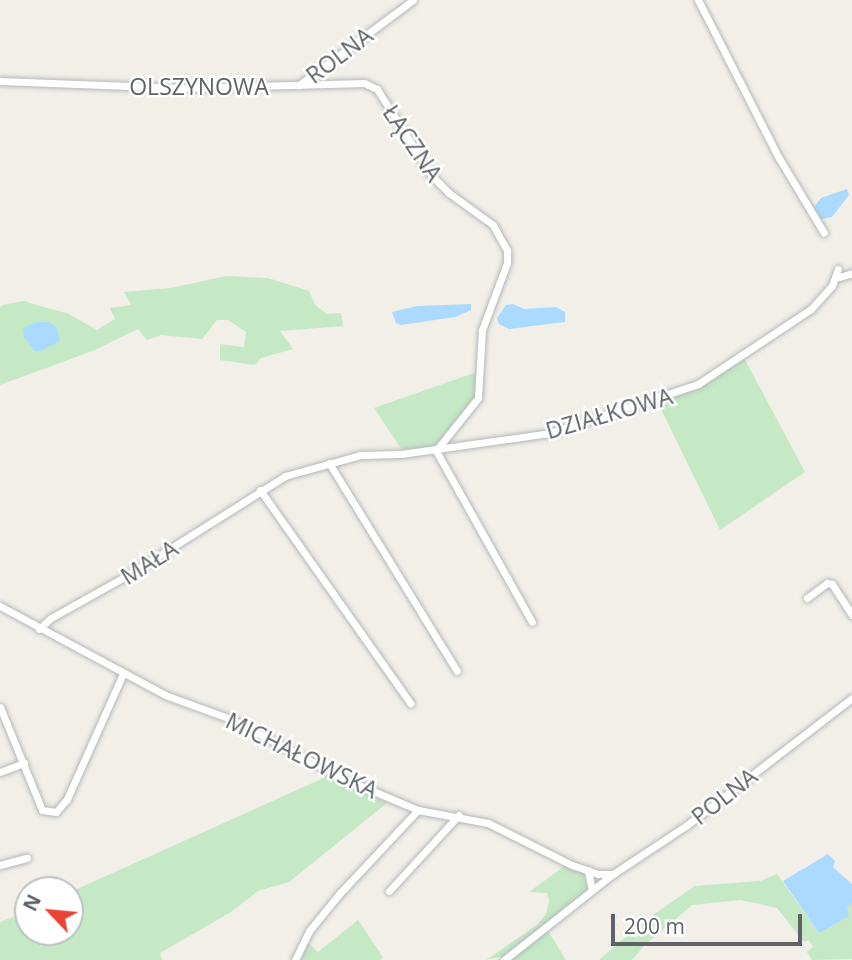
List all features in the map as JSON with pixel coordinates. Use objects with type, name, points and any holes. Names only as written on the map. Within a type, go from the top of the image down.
[{"type":"street","name":"ROLNA","points":[[299,86],[413,0]]},
{"type":"street","points":[[698,0],[779,159],[824,233]]},
{"type":"street","name":"OLSZYNOWA","points":[[0,81],[155,88],[363,83],[373,86]]},
{"type":"street","name":"ŁĄCZNA","points":[[373,86],[432,176],[449,193],[493,225],[507,250],[507,263],[482,330],[478,398],[436,449]]},
{"type":"street","name":"DZIAŁKOWA","points":[[259,491],[285,476],[360,455],[436,449],[570,428],[698,384],[811,309],[836,278],[838,269]]},
{"type":"street","points":[[836,278],[852,273]]},
{"type":"street","points":[[436,449],[532,622]]},
{"type":"street","points":[[329,463],[457,671]]},
{"type":"street","points":[[259,491],[410,703]]},
{"type":"street","name":"MAŁA","points":[[39,629],[51,618],[174,548],[259,491]]},
{"type":"street","points":[[807,598],[827,583],[832,583],[852,615]]},
{"type":"street","name":"MICHAŁOWSKA","points":[[0,606],[123,674],[165,695],[231,719],[324,769],[418,810],[459,815],[488,823],[588,870],[613,874]]},
{"type":"street","points":[[0,706],[42,810],[56,812],[63,806],[123,674]]},
{"type":"street","name":"POLNA","points":[[504,960],[613,874],[687,825],[852,698]]},
{"type":"street","points":[[0,772],[24,763]]},
{"type":"street","points":[[295,960],[309,931],[418,810]]},
{"type":"street","points":[[389,891],[459,815]]},
{"type":"street","points":[[0,865],[27,858]]},
{"type":"street","points":[[588,870],[592,890]]},
{"type":"green space","points":[[226,276],[268,278],[309,291],[315,305],[327,314],[341,313],[343,326],[280,331],[293,349],[261,358],[255,365],[220,360],[220,344],[244,347],[246,332],[228,320],[217,320],[202,339],[161,335],[147,340],[138,329],[95,350],[0,385],[0,307],[3,305],[24,301],[69,314],[97,330],[115,319],[110,308],[131,305],[124,292],[171,288]]},
{"type":"green space","points":[[743,356],[805,472],[720,530],[658,403],[696,390]]},
{"type":"green space","points":[[477,372],[476,397],[436,446],[402,450],[374,408]]},
{"type":"green space","points":[[328,776],[387,803],[289,882],[258,891],[231,912],[160,953],[162,960],[0,960],[0,922],[14,916],[14,946],[84,946],[84,886]]},
{"type":"green space","points":[[566,865],[583,872],[588,890],[503,956],[486,960],[537,925],[546,914],[549,901],[547,893],[529,892]]},
{"type":"green space","points":[[777,874],[819,933],[852,903],[852,959],[812,960],[807,952],[813,947],[809,940],[804,942],[777,908],[741,900],[692,905],[644,946],[632,960],[599,960],[644,921],[695,886],[760,881]]},
{"type":"green space","points":[[358,920],[383,957],[380,960],[298,960],[307,942],[318,952]]},
{"type":"green space","points":[[547,929],[566,960],[509,960]]},
{"type":"water","points":[[847,189],[849,195],[832,217],[821,219],[814,207],[821,198]]},
{"type":"water","points":[[471,304],[471,310],[455,317],[401,325],[396,323],[392,312],[417,306]]},
{"type":"water","points":[[513,304],[524,309],[556,307],[565,312],[565,322],[509,329],[499,324],[497,318],[506,305]]},
{"type":"water","points":[[37,322],[49,322],[57,328],[60,341],[41,351],[34,351],[24,337],[23,328]]},
{"type":"water","points":[[828,854],[835,861],[833,867],[852,884],[852,903],[847,908],[849,916],[819,933],[783,881]]}]
